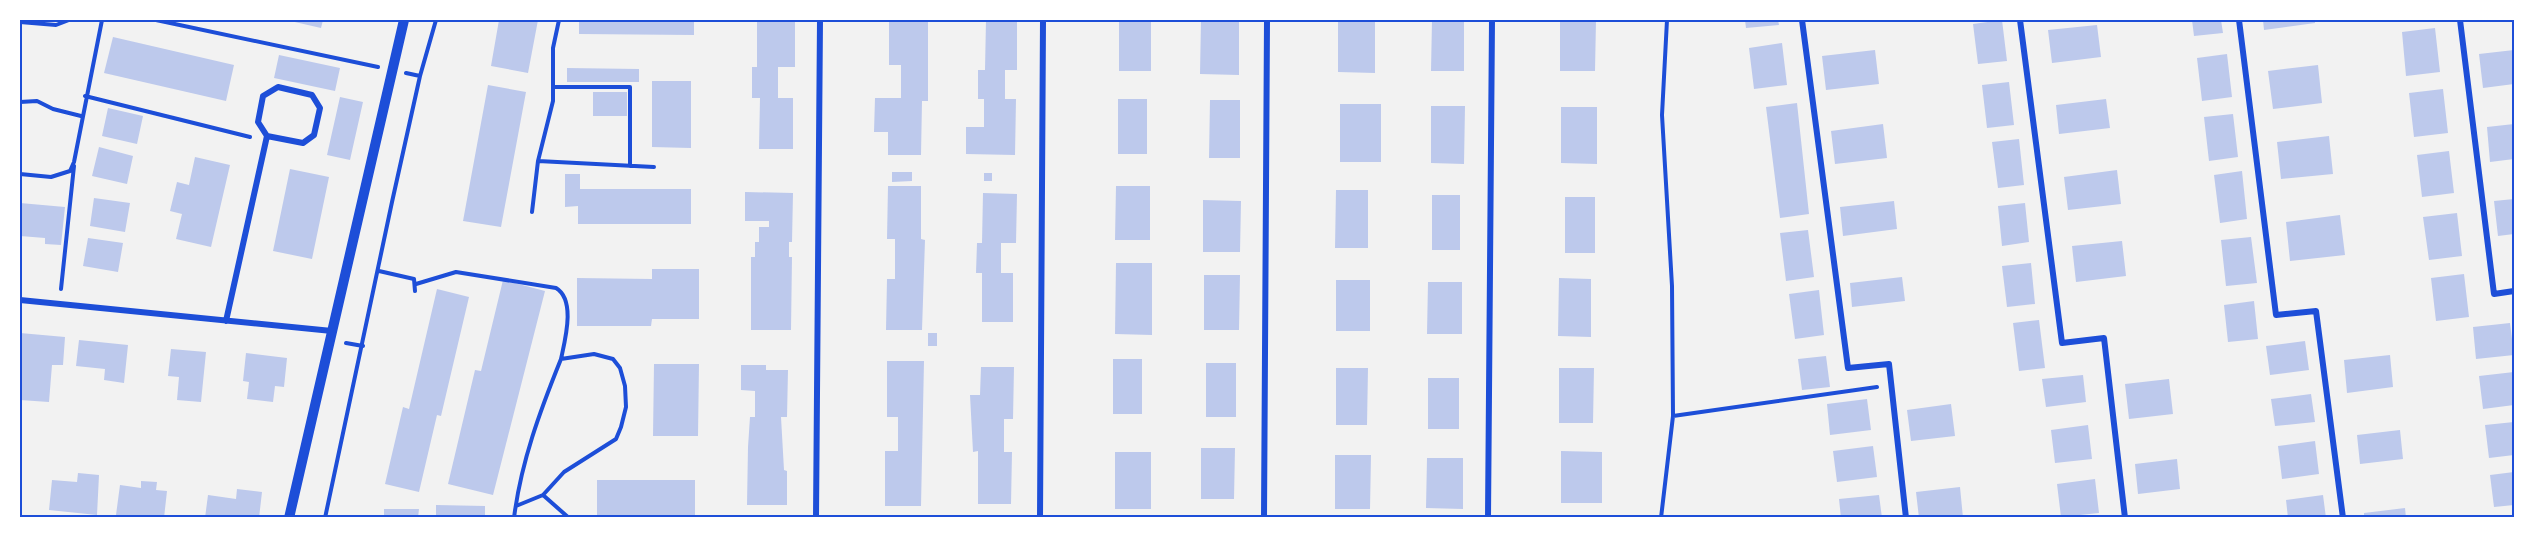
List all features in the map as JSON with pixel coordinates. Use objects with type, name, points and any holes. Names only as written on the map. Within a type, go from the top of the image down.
[{"type":"street","points":[[289,518],[404,20]]},
{"type":"street","points":[[816,518],[820,20]]},
{"type":"street","points":[[1040,518],[1043,20]]},
{"type":"street","points":[[1264,518],[1267,20]]},
{"type":"street","points":[[1488,518],[1492,20]]},
{"type":"street","points":[[1802,20],[1848,368],[1888,364],[1906,518]]},
{"type":"street","points":[[2020,20],[2062,343],[2104,338],[2125,518]]},
{"type":"street","points":[[2239,20],[2276,315],[2316,311],[2343,518]]},
{"type":"street","points":[[2460,20],[2494,294],[2514,291]]},
{"type":"street","points":[[226,321],[266,138],[258,122],[263,96],[278,87],[312,95],[320,108],[314,135],[303,143],[266,138]]},
{"type":"street","points":[[20,300],[332,331]]},
{"type":"path","points":[[20,22],[56,25],[69,20]]},
{"type":"path","points":[[59,304],[74,162],[85,96],[102,20]]},
{"type":"path","points":[[156,20],[420,76]]},
{"type":"path","points":[[325,518],[420,76],[436,20]]},
{"type":"path","points":[[532,212],[538,161],[552,108],[553,48],[559,20]]},
{"type":"path","points":[[1661,518],[1673,417],[1672,286],[1662,115],[1667,20]]},
{"type":"path","points":[[554,87],[630,87],[630,166]]},
{"type":"path","points":[[85,96],[266,138]]},
{"type":"path","points":[[20,102],[37,101],[53,109],[82,117]]},
{"type":"path","points":[[538,161],[654,167]]},
{"type":"path","points":[[20,174],[51,177],[70,171],[74,162]]},
{"type":"path","points":[[379,271],[414,279],[415,291]]},
{"type":"path","points":[[416,284],[456,272],[556,288],[562,291],[566,299],[565,339],[561,359],[523,462],[514,518]]},
{"type":"path","points":[[516,506],[543,495],[564,472],[616,439],[626,407],[620,368],[613,359],[594,354],[561,359]]},
{"type":"path","points":[[1673,417],[1891,386]]},
{"type":"path","points":[[543,495],[569,518]]},
{"type":"building","points":[[286,20],[323,20],[321,28]]},
{"type":"building","points":[[499,20],[538,20],[528,73],[491,66]]},
{"type":"building","points":[[579,20],[694,20],[694,35],[579,34]]},
{"type":"building","points":[[757,20],[795,20],[795,67],[778,67],[778,98],[793,98],[793,149],[759,149],[760,98],[752,98],[752,67],[757,67]]},
{"type":"building","points":[[889,20],[928,20],[928,101],[922,101],[921,155],[888,155],[888,132],[874,132],[875,98],[901,98],[901,65],[889,65]]},
{"type":"building","points":[[986,20],[1017,20],[1017,70],[1005,70],[1005,99],[1016,99],[1015,155],[966,154],[966,127],[984,127],[984,99],[978,99],[978,70],[985,70]]},
{"type":"building","points":[[1119,20],[1151,20],[1151,71],[1119,71]]},
{"type":"building","points":[[1201,20],[1239,20],[1239,75],[1200,74]]},
{"type":"building","points":[[1338,20],[1375,20],[1375,73],[1338,72]]},
{"type":"building","points":[[1432,20],[1464,20],[1464,71],[1431,71]]},
{"type":"building","points":[[1560,20],[1596,20],[1595,71],[1560,71]]},
{"type":"building","points":[[1745,20],[1778,20],[1779,25],[1746,28]]},
{"type":"building","points":[[2002,20],[2007,61],[1978,64],[1973,24]]},
{"type":"building","points":[[2192,20],[2221,20],[2223,33],[2194,36]]},
{"type":"building","points":[[2263,20],[2315,20],[2315,23],[2264,30]]},
{"type":"building","points":[[2097,25],[2101,57],[2052,63],[2048,30]]},
{"type":"building","points":[[2435,28],[2440,72],[2406,76],[2402,32]]},
{"type":"building","points":[[113,37],[234,65],[226,101],[104,73]]},
{"type":"building","points":[[1782,43],[1787,85],[1754,89],[1749,48]]},
{"type":"building","points":[[1875,50],[1879,84],[1826,90],[1822,56]]},
{"type":"building","points":[[2514,50],[2514,84],[2483,88],[2479,54]]},
{"type":"building","points":[[2227,54],[2232,97],[2202,101],[2197,58]]},
{"type":"building","points":[[279,55],[340,68],[335,91],[274,78]]},
{"type":"building","points":[[2318,65],[2322,103],[2273,109],[2268,71]]},
{"type":"building","points":[[567,68],[639,69],[639,82],[567,82]]},
{"type":"building","points":[[652,81],[691,81],[691,148],[652,147]]},
{"type":"building","points":[[2009,82],[2014,125],[1987,128],[1982,85]]},
{"type":"building","points":[[488,85],[526,92],[501,227],[463,221]]},
{"type":"building","points":[[2443,89],[2448,133],[2414,137],[2409,93]]},
{"type":"building","points":[[593,92],[627,92],[627,116],[593,116]]},
{"type":"building","points":[[340,97],[363,102],[350,160],[327,155]]},
{"type":"building","points":[[1118,99],[1147,99],[1147,154],[1118,154]]},
{"type":"building","points":[[2106,99],[2110,128],[2059,134],[2056,105]]},
{"type":"building","points":[[1210,100],[1240,100],[1240,158],[1209,158]]},
{"type":"building","points":[[1797,103],[1809,214],[1780,218],[1766,107]]},
{"type":"building","points":[[1340,104],[1381,104],[1381,162],[1340,162]]},
{"type":"building","points":[[1431,106],[1465,106],[1464,164],[1431,163]]},
{"type":"building","points":[[1561,107],[1597,107],[1597,164],[1561,163]]},
{"type":"building","points":[[108,108],[143,116],[137,144],[102,136]]},
{"type":"building","points":[[2233,114],[2238,157],[2209,161],[2204,117]]},
{"type":"building","points":[[1883,124],[1887,158],[1835,164],[1831,131]]},
{"type":"building","points":[[2514,124],[2514,159],[2490,162],[2487,127]]},
{"type":"building","points":[[2329,136],[2333,174],[2281,179],[2277,142]]},
{"type":"building","points":[[2019,139],[2024,185],[1998,188],[1992,142]]},
{"type":"building","points":[[99,147],[133,156],[127,184],[92,176]]},
{"type":"building","points":[[2449,151],[2454,193],[2422,197],[2417,155]]},
{"type":"building","points":[[195,157],[230,165],[211,247],[176,239],[182,214],[170,211],[177,182],[189,185]]},
{"type":"building","points":[[290,169],[329,177],[312,259],[273,251]]},
{"type":"building","points":[[2117,170],[2121,204],[2068,210],[2064,177]]},
{"type":"building","points":[[2242,171],[2247,219],[2220,223],[2214,175]]},
{"type":"building","points":[[892,172],[912,172],[912,181],[892,182]]},
{"type":"building","points":[[984,173],[992,173],[992,181],[984,181]]},
{"type":"building","points":[[565,174],[580,174],[580,189],[691,189],[691,224],[578,224],[578,206],[565,207]]},
{"type":"building","points":[[888,186],[921,186],[921,239],[925,240],[922,330],[886,330],[887,279],[895,279],[895,239],[887,239]]},
{"type":"building","points":[[1116,186],[1150,186],[1150,240],[1115,240]]},
{"type":"building","points":[[1336,190],[1368,190],[1368,248],[1335,248]]},
{"type":"building","points":[[745,192],[793,193],[792,242],[789,242],[789,257],[792,257],[791,330],[751,330],[751,257],[755,257],[755,242],[759,242],[759,227],[769,227],[769,221],[745,221]]},
{"type":"building","points":[[983,193],[1017,194],[1016,243],[1001,243],[1001,273],[1013,273],[1013,322],[982,322],[982,273],[976,273],[977,243],[982,243]]},
{"type":"building","points":[[1432,195],[1460,195],[1460,250],[1432,250]]},
{"type":"building","points":[[1565,197],[1595,197],[1595,253],[1565,253]]},
{"type":"building","points":[[94,198],[130,203],[125,232],[90,226]]},
{"type":"building","points":[[2514,199],[2514,234],[2498,236],[2494,201]]},
{"type":"building","points":[[1203,200],[1241,201],[1240,252],[1203,252]]},
{"type":"building","points":[[1894,201],[1897,229],[1843,236],[1840,207]]},
{"type":"building","points":[[20,203],[65,207],[61,245],[45,244],[45,238],[20,236]]},
{"type":"building","points":[[2025,203],[2029,242],[2002,246],[1998,206]]},
{"type":"building","points":[[2457,213],[2462,256],[2429,260],[2423,217]]},
{"type":"building","points":[[2340,215],[2345,255],[2290,261],[2286,222]]},
{"type":"building","points":[[1808,230],[1814,277],[1786,281],[1780,233]]},
{"type":"building","points":[[2251,237],[2257,283],[2226,286],[2221,240]]},
{"type":"building","points":[[88,238],[123,243],[118,272],[83,266]]},
{"type":"building","points":[[2122,241],[2126,276],[2076,282],[2072,246]]},
{"type":"building","points":[[1116,263],[1152,263],[1152,335],[1115,334]]},
{"type":"building","points":[[2031,263],[2035,304],[2007,307],[2002,266]]},
{"type":"building","points":[[652,269],[699,269],[699,319],[652,319],[651,326],[577,326],[577,278],[652,279]]},
{"type":"building","points":[[2464,274],[2469,317],[2436,321],[2431,278]]},
{"type":"building","points":[[1204,275],[1240,275],[1239,330],[1204,330]]},
{"type":"building","points":[[1902,277],[1905,301],[1852,307],[1850,283]]},
{"type":"building","points":[[1559,278],[1591,279],[1591,337],[1558,336]]},
{"type":"building","points":[[503,280],[545,291],[493,495],[448,484],[475,370],[481,371]]},
{"type":"building","points":[[1336,280],[1370,280],[1370,331],[1336,331]]},
{"type":"building","points":[[1428,282],[1462,282],[1462,334],[1427,334]]},
{"type":"building","points":[[437,289],[469,297],[441,416],[437,415],[419,492],[385,484],[403,407],[409,409]]},
{"type":"building","points":[[1819,290],[1824,335],[1795,339],[1789,294]]},
{"type":"building","points":[[2254,301],[2258,339],[2228,342],[2224,305]]},
{"type":"building","points":[[2039,320],[2045,368],[2019,371],[2013,323]]},
{"type":"building","points":[[2510,323],[2514,355],[2476,359],[2473,327]]},
{"type":"building","points":[[20,333],[65,337],[63,365],[52,365],[49,402],[20,400],[22,361],[20,361]]},
{"type":"building","points":[[928,333],[937,333],[937,346],[928,346]]},
{"type":"building","points":[[79,340],[128,345],[124,383],[104,380],[105,369],[76,366]]},
{"type":"building","points":[[2305,341],[2309,370],[2270,375],[2266,346]]},
{"type":"building","points":[[171,349],[206,352],[201,402],[177,400],[179,377],[168,376]]},
{"type":"building","points":[[246,353],[287,358],[284,387],[275,386],[273,402],[247,399],[249,382],[243,381]]},
{"type":"building","points":[[2390,355],[2393,387],[2347,393],[2344,360]]},
{"type":"building","points":[[1826,356],[1830,387],[1802,390],[1798,359]]},
{"type":"building","points":[[1113,359],[1142,359],[1142,414],[1113,414]]},
{"type":"building","points":[[887,361],[924,361],[921,506],[885,506],[885,451],[898,451],[898,417],[887,417]]},
{"type":"building","points":[[1206,363],[1236,363],[1236,417],[1206,417]]},
{"type":"building","points":[[654,364],[699,364],[698,436],[653,436]]},
{"type":"building","points":[[741,365],[766,365],[766,370],[788,370],[787,417],[781,417],[784,470],[787,471],[787,505],[747,505],[750,417],[755,417],[755,391],[741,390]]},
{"type":"building","points":[[981,367],[1014,367],[1013,419],[1004,419],[1004,452],[1012,452],[1011,504],[978,504],[978,451],[973,452],[970,395],[980,395]]},
{"type":"building","points":[[1336,368],[1368,368],[1367,425],[1336,425]]},
{"type":"building","points":[[1559,368],[1594,368],[1593,423],[1559,423]]},
{"type":"building","points":[[2514,372],[2514,405],[2483,409],[2479,376]]},
{"type":"building","points":[[2083,375],[2086,402],[2046,407],[2042,379]]},
{"type":"building","points":[[1428,378],[1459,378],[1459,429],[1428,429]]},
{"type":"building","points":[[2169,379],[2173,414],[2129,419],[2125,384]]},
{"type":"building","points":[[2311,394],[2315,422],[2275,426],[2271,399]]},
{"type":"building","points":[[1867,399],[1871,430],[1830,435],[1827,404]]},
{"type":"building","points":[[1951,404],[1955,436],[1911,441],[1907,410]]},
{"type":"building","points":[[2514,422],[2514,455],[2489,458],[2485,425]]},
{"type":"building","points":[[2088,425],[2092,459],[2055,463],[2051,430]]},
{"type":"building","points":[[2400,430],[2403,459],[2360,464],[2357,435]]},
{"type":"building","points":[[2315,441],[2319,474],[2282,479],[2278,446]]},
{"type":"building","points":[[1873,446],[1877,477],[1837,482],[1833,451]]},
{"type":"building","points":[[1201,448],[1235,448],[1234,499],[1201,499]]},
{"type":"building","points":[[1561,451],[1602,452],[1602,503],[1561,503]]},
{"type":"building","points":[[1115,452],[1151,452],[1151,509],[1115,509]]},
{"type":"building","points":[[1335,455],[1371,455],[1370,509],[1335,509]]},
{"type":"building","points":[[1427,458],[1463,458],[1463,509],[1426,508]]},
{"type":"building","points":[[2177,459],[2180,489],[2138,494],[2135,464]]},
{"type":"building","points":[[2514,472],[2514,505],[2494,507],[2490,475]]},
{"type":"building","points":[[78,473],[99,475],[97,515],[49,510],[52,480],[77,482]]},
{"type":"building","points":[[2095,479],[2099,513],[2061,517],[2057,484]]},
{"type":"building","points":[[597,480],[695,480],[695,518],[597,518]]},
{"type":"building","points":[[141,481],[157,482],[156,490],[167,491],[164,518],[116,515],[120,485],[141,488]]},
{"type":"building","points":[[1960,487],[1963,518],[1919,518],[1916,492]]},
{"type":"building","points":[[237,489],[262,492],[259,518],[205,518],[208,495],[236,499]]},
{"type":"building","points":[[1879,495],[1882,518],[1841,518],[1839,499]]},
{"type":"building","points":[[2323,495],[2326,518],[2288,518],[2286,500]]},
{"type":"building","points":[[436,505],[485,506],[485,518],[436,518]]},
{"type":"building","points":[[2405,508],[2406,518],[2364,518],[2364,513]]},
{"type":"building","points":[[384,509],[419,509],[418,518],[384,518]]}]
